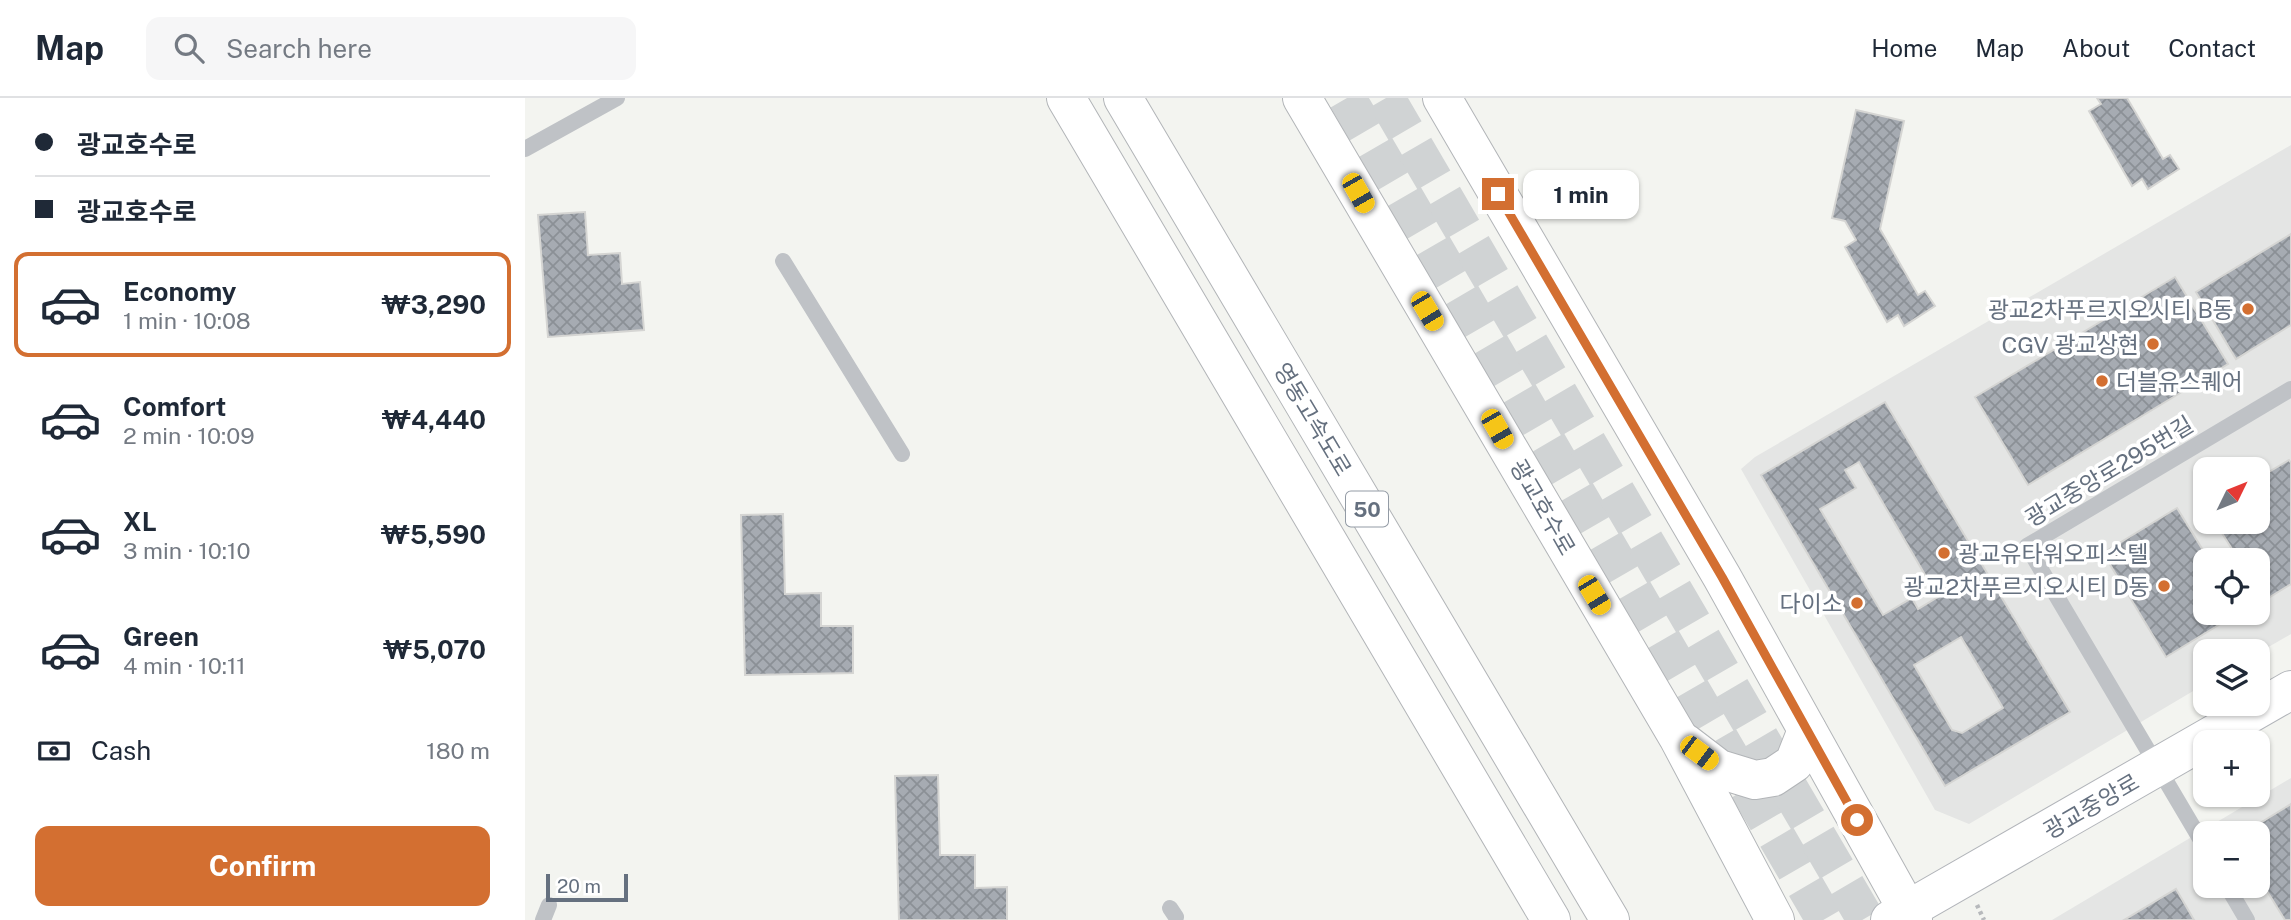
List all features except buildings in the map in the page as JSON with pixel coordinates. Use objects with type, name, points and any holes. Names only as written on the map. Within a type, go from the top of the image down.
[{"type":"main road","name":"50","points":[[1066,98],[1551,920]]},
{"type":"main road","name":"영동고속도로","points":[[1123,98],[1610,920]]},
{"type":"main road","name":"광교호수로","points":[[1302,98],[1678,737],[1775,920]]},
{"type":"main road","points":[[1442,98],[1722,577],[1807,730],[1903,917]]},
{"type":"main road","name":"광교중앙로","points":[[1903,917],[2291,690]]},
{"type":"main road","points":[[1678,737],[1720,769],[1755,780],[1773,777],[1794,763],[1807,730]]},
{"type":"lane","points":[[525,149],[617,98]]},
{"type":"lane","points":[[783,261],[902,454]]},
{"type":"lane","name":"광교중앙로295번길","points":[[2159,767],[2027,546],[2291,389]]},
{"type":"lane","points":[[2159,767],[2193,826]]},
{"type":"lane","points":[[2234,898],[2247,920]]},
{"type":"shaded area","points":[[2291,145],[2291,634],[2270,646],[2270,639],[2193,639],[2193,691],[1969,824],[1935,810],[1741,469],[1755,457]]},
{"type":"shaded area","points":[[2291,778],[2291,920],[2052,920],[2193,836],[2193,898],[2270,898],[2270,821],[2219,821],[2242,807],[2270,807],[2270,790]]},
{"type":"tunnel","points":[[1347,98],[1825,920]]},
{"type":"tunnel","points":[[1386,98],[1866,920]]},
{"type":"place","name":"광교2차푸르지오시티 B동","points":[[2248,309]]},
{"type":"place","name":"CGV 광교상현","points":[[2153,344]]},
{"type":"place","name":"더블유스퀘어","points":[[2102,381]]},
{"type":"place","name":"광교유타워오피스텔","points":[[1944,553]]},
{"type":"place","name":"광교2차푸르지오시티 D동","points":[[2164,586]]},
{"type":"place","name":"다이소","points":[[1857,603]]},
{"type":"route","points":[[1498,194],[1722,577],[1857,820]]}]
